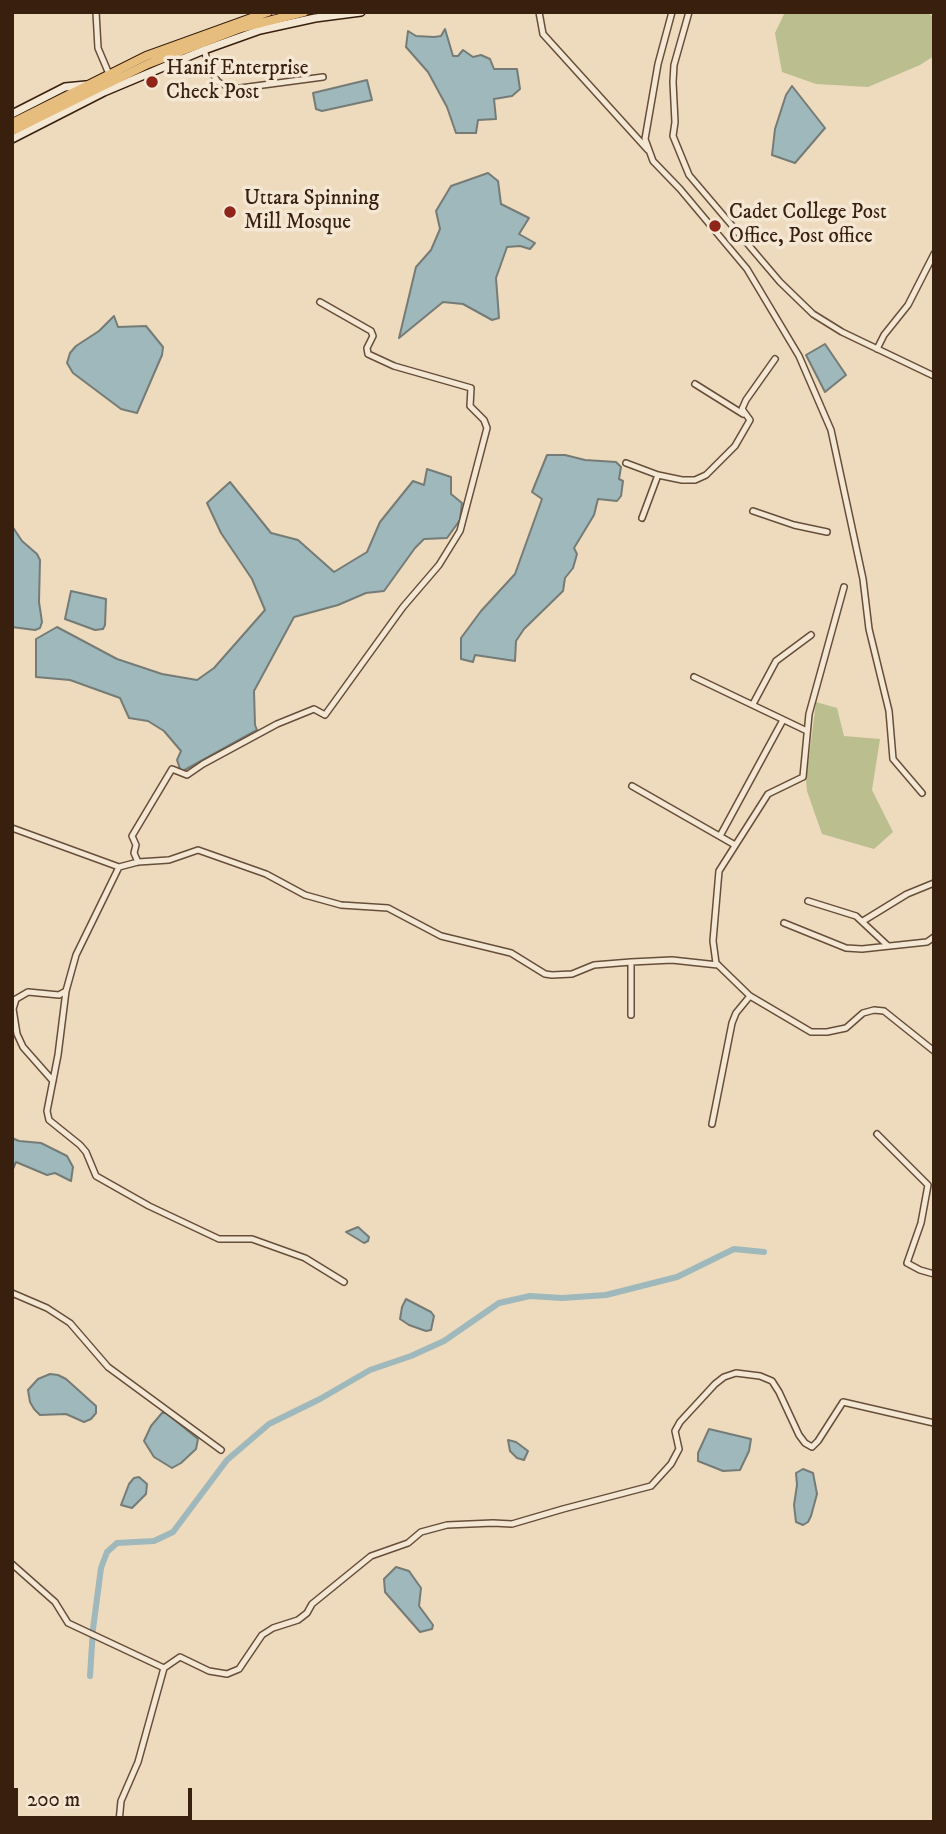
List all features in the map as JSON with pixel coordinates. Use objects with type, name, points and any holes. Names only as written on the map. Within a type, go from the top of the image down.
[{"type":"highway","points":[[12,122],[146,57],[257,13],[268,12]]},
{"type":"highway","points":[[12,131],[85,98],[148,64],[203,46],[241,28],[304,12]]},
{"type":"main road","points":[[203,46],[315,18],[361,12]]},
{"type":"main road","points":[[12,114],[65,87],[86,85]]},
{"type":"main road","points":[[12,139],[85,98]]},
{"type":"street","points":[[96,12],[99,48],[109,74]]},
{"type":"street","points":[[539,12],[543,34],[649,151]]},
{"type":"street","points":[[671,12],[645,139],[653,161],[747,269],[799,356],[831,430],[863,579],[869,629],[889,711],[893,759],[922,793]]},
{"type":"street","points":[[689,12],[674,65],[673,82],[673,136],[689,175],[780,282],[813,314],[934,376]]},
{"type":"street","points":[[203,46],[209,68],[218,82],[233,89],[323,77]]},
{"type":"street","points":[[877,349],[884,335],[908,305],[934,254]]},
{"type":"street","points":[[138,862],[132,836],[172,769],[187,775],[277,724],[314,709],[325,715],[403,607],[439,565],[460,531],[487,428],[484,420],[470,407],[471,388],[394,366],[369,354],[367,348],[373,336],[371,331],[320,302]]},
{"type":"street","points":[[744,414],[742,410],[746,400],[775,359]]},
{"type":"street","points":[[626,463],[658,475],[695,480],[706,475],[735,446],[750,420],[695,384]]},
{"type":"street","points":[[642,518],[658,475]]},
{"type":"street","points":[[753,511],[794,525],[827,532]]},
{"type":"street","points":[[844,587],[822,662],[807,731],[803,776],[768,794],[719,871],[713,942],[718,965],[750,996],[811,1032],[846,1028],[863,1013],[884,1011],[934,1052]]},
{"type":"street","points":[[753,704],[776,661],[811,635]]},
{"type":"street","points":[[694,677],[807,731]]},
{"type":"street","points":[[720,836],[783,720]]},
{"type":"street","points":[[632,786],[735,845]]},
{"type":"street","points":[[12,828],[119,867],[138,862],[169,860],[198,850],[266,874],[317,898],[341,905],[388,908],[441,936],[511,953],[545,974],[563,976],[594,965],[631,962],[672,960],[718,965]]},
{"type":"street","points":[[119,867],[76,955],[66,991],[47,1111],[49,1120],[80,1145],[86,1152],[96,1176],[101,1180],[219,1239],[260,1242],[305,1258],[344,1282]]},
{"type":"street","points":[[863,921],[907,894],[934,883]]},
{"type":"street","points":[[808,901],[856,916],[887,945]]},
{"type":"street","points":[[785,923],[846,947],[862,949],[927,942],[934,937]]},
{"type":"street","points":[[631,962],[631,1015]]},
{"type":"street","points":[[53,1081],[23,1047],[17,1034],[12,1009],[16,999],[28,992],[59,995],[66,991]]},
{"type":"street","points":[[712,1124],[732,1023],[736,1013],[750,996]]},
{"type":"street","points":[[877,1134],[928,1185],[921,1223],[907,1263],[934,1274]]},
{"type":"street","points":[[12,1293],[47,1308],[70,1323],[108,1367],[221,1450]]},
{"type":"street","points":[[119,1822],[121,1801],[138,1762],[164,1668],[180,1657],[209,1671],[227,1674],[239,1669],[262,1635],[273,1628],[298,1620],[312,1604],[371,1556],[408,1543],[421,1532],[447,1525],[512,1524],[651,1486],[671,1464],[679,1449],[675,1431],[680,1422],[715,1384],[736,1373],[760,1376],[772,1381],[799,1435],[811,1447],[818,1441],[843,1402],[934,1423]]},
{"type":"street","points":[[12,1564],[55,1602],[64,1619],[83,1632],[164,1668]]},
{"type":"green space","points":[[785,12],[926,12],[934,17],[934,56],[920,65],[868,87],[816,84],[782,72],[775,33]]},
{"type":"green space","points":[[816,702],[837,708],[844,736],[880,739],[872,790],[893,832],[874,849],[822,834],[806,781]]},
{"type":"water","points":[[445,29],[453,56],[458,56],[463,50],[473,57],[481,55],[490,59],[494,69],[517,69],[520,89],[512,96],[494,99],[496,119],[478,120],[476,133],[456,133],[447,107],[428,72],[406,47],[408,31],[416,36],[434,37],[441,36]]},
{"type":"water","points":[[367,80],[372,100],[322,111],[316,109],[313,93]]},
{"type":"water","points":[[792,86],[825,128],[795,163],[772,155],[775,129],[786,95]]},
{"type":"water","points":[[488,173],[498,181],[501,204],[529,218],[519,234],[535,243],[530,249],[520,246],[507,247],[496,278],[499,318],[492,320],[463,304],[443,302],[399,338],[416,267],[431,250],[440,229],[436,211],[451,186]]},
{"type":"water","points":[[114,316],[118,327],[146,326],[163,347],[137,413],[121,409],[73,373],[67,363],[76,346],[99,331]]},
{"type":"water","points":[[825,344],[846,375],[825,392],[806,355]]},
{"type":"water","points":[[547,455],[616,462],[621,467],[621,496],[617,501],[598,499],[594,515],[574,548],[577,554],[573,568],[565,578],[563,591],[524,629],[516,641],[515,661],[475,655],[473,662],[461,659],[461,638],[481,611],[515,574],[542,499],[532,492]]},
{"type":"water","points":[[427,469],[451,477],[451,494],[462,503],[460,520],[447,538],[424,539],[384,591],[366,593],[338,605],[294,617],[254,691],[257,730],[181,772],[177,760],[181,751],[164,731],[148,721],[129,718],[120,698],[70,680],[36,677],[36,639],[57,627],[117,659],[162,674],[197,680],[214,668],[265,610],[252,579],[221,533],[207,503],[230,482],[271,533],[298,540],[334,572],[367,552],[380,522],[413,481],[424,485]]},
{"type":"water","points":[[12,526],[40,560],[39,602],[42,622],[40,628],[35,630],[12,627]]},
{"type":"water","points":[[71,591],[106,599],[103,629],[95,630],[65,619]]},
{"type":"water","points":[[12,1138],[41,1143],[67,1156],[73,1167],[71,1181],[55,1173],[47,1175],[16,1162],[12,1171]]},
{"type":"water","points":[[358,1227],[369,1237],[368,1241],[364,1243],[346,1232]]},
{"type":"water","points":[[406,1299],[431,1312],[434,1316],[431,1330],[409,1325],[400,1319]]},
{"type":"water","points":[[50,1374],[66,1379],[96,1406],[96,1413],[91,1419],[84,1422],[66,1414],[40,1415],[34,1409],[28,1390],[38,1379]]},
{"type":"water","points":[[162,1413],[166,1413],[198,1439],[196,1449],[172,1468],[154,1457],[144,1441],[151,1426]]},
{"type":"water","points":[[709,1429],[751,1439],[749,1451],[740,1470],[723,1471],[698,1461],[698,1453]]},
{"type":"water","points":[[508,1440],[516,1442],[528,1451],[524,1460],[517,1458],[510,1451]]},
{"type":"water","points":[[803,1469],[813,1473],[817,1494],[811,1516],[803,1525],[796,1522],[794,1505],[796,1473]]},
{"type":"water","points":[[139,1477],[147,1484],[146,1494],[132,1508],[121,1505],[129,1484]]},
{"type":"water","points":[[396,1567],[409,1571],[421,1588],[419,1606],[433,1625],[432,1629],[420,1632],[385,1592],[384,1579]]},
{"type":"waterway","points":[[90,1676],[101,1568],[107,1552],[117,1543],[154,1541],[173,1532],[227,1460],[269,1424],[370,1370],[444,1341],[499,1303],[530,1296],[562,1298],[606,1295],[677,1277],[734,1249],[764,1252]]},
{"type":"place","name":"Hanif Enterprise Check Post","points":[[152,82]]},
{"type":"place","name":"Uttara Spinning Mill Mosque","points":[[230,212]]},
{"type":"place","name":"Cadet College Post Office, Post office","points":[[715,226]]}]
